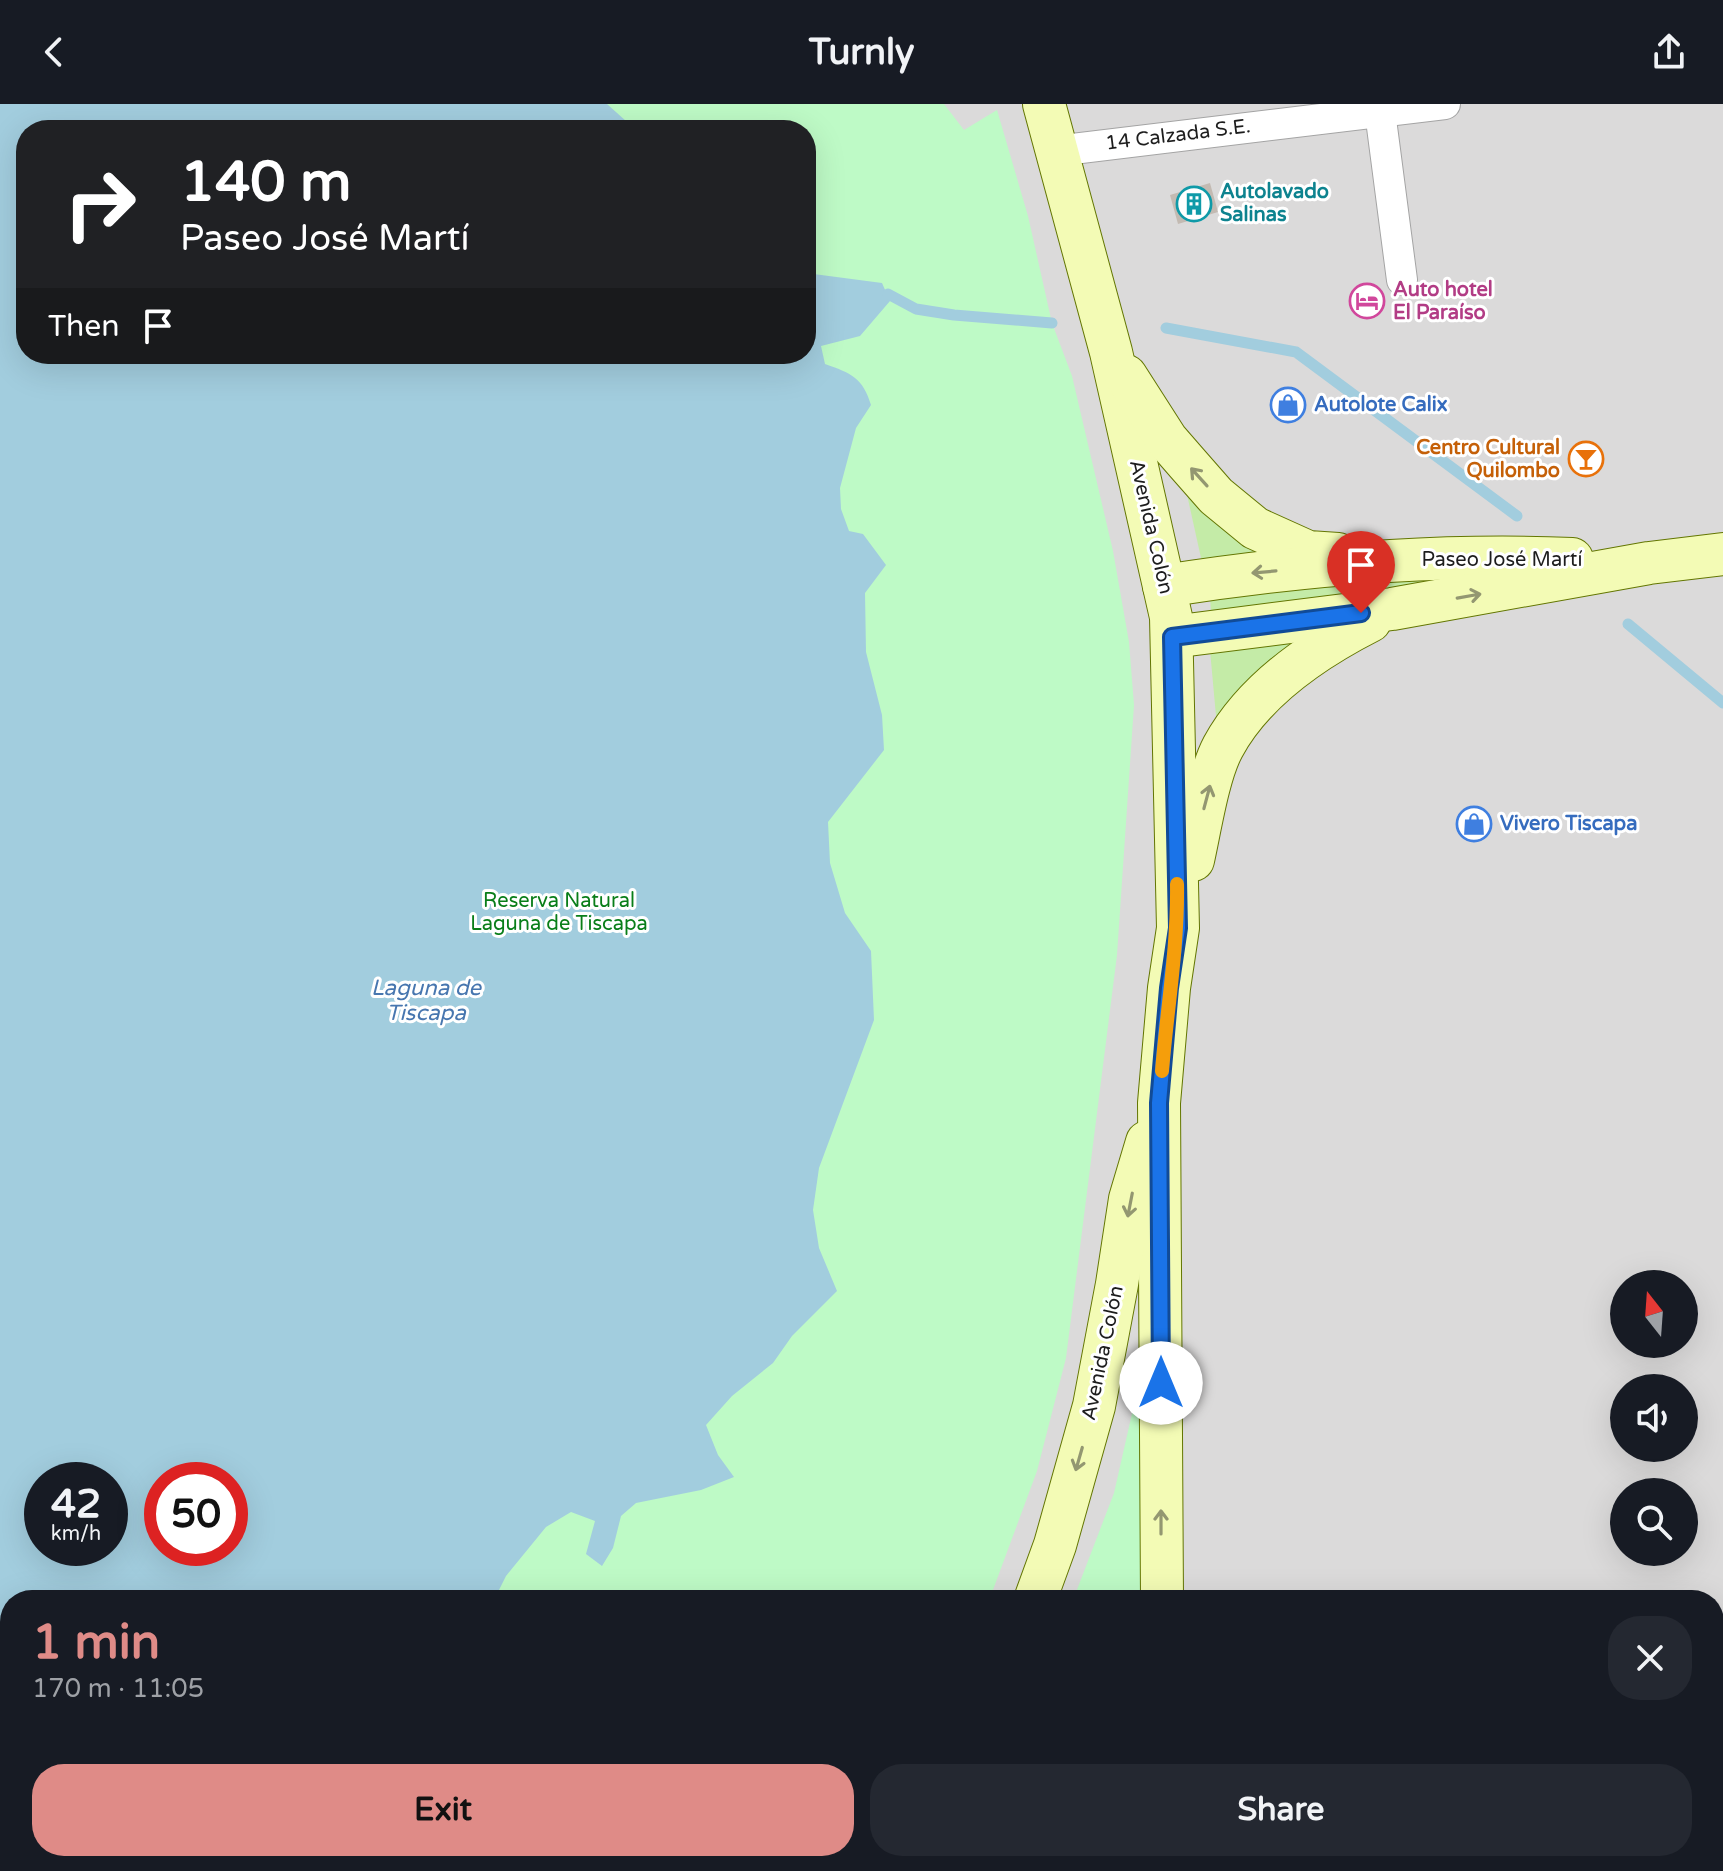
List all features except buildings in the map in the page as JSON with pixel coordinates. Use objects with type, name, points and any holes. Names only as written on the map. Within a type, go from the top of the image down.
[{"type":"main road","name":"Avenida Colón","points":[[1044,104],[1111,352],[1171,617],[1178,928],[1169,988],[1159,1103],[1162,1590]]},
{"type":"main road","points":[[1111,352],[1167,440],[1216,496],[1255,528],[1308,552],[1419,558]]},
{"type":"main road","name":"Paseo José Martí","points":[[1172,637],[1392,609],[1649,563],[1723,554]]},
{"type":"main road","name":"Paseo José Martí","points":[[1164,586],[1253,573],[1419,558],[1547,558],[1649,563]]},
{"type":"main road","points":[[1178,928],[1206,801],[1222,749],[1248,712],[1283,677],[1325,644],[1392,609]]},
{"type":"main road","name":"Avenida Colón","points":[[1039,1590],[1055,1545],[1094,1406],[1130,1199],[1159,1103]]},
{"type":"street","name":"14 Calzada S.E.","points":[[1056,151],[1379,107],[1445,104]]},
{"type":"street","points":[[1379,107],[1402,280]]},
{"type":"shaded area","points":[[0,104],[1723,104],[1723,1590],[0,1590]]},
{"type":"green space","name":"Laguna de Tiscapa","points":[[0,104],[944,104],[964,130],[997,110],[1028,216],[1052,323],[1072,376],[1113,551],[1129,642],[1134,705],[1117,955],[1066,1358],[1037,1471],[993,1590],[0,1590]]},
{"type":"green space","points":[[1184,481],[1279,558],[1203,567]]},
{"type":"green space","points":[[1463,578],[1211,613],[1210,596],[1282,585]]},
{"type":"green space","points":[[1322,630],[1218,738],[1210,650]]},
{"type":"green space","points":[[1150,1334],[1144,1590],[1077,1590],[1114,1493]]},
{"type":"water","name":"Laguna de Tiscapa","points":[[0,104],[607,104],[625,120],[16,120],[16,364],[816,364],[816,274],[882,283],[890,301],[860,336],[821,346],[825,364],[855,378],[864,388],[871,405],[856,428],[840,488],[841,509],[849,531],[863,534],[886,565],[865,593],[866,652],[882,715],[884,750],[828,822],[830,863],[845,913],[871,951],[874,1020],[819,1168],[813,1210],[819,1248],[837,1291],[792,1336],[773,1363],[732,1396],[706,1425],[718,1455],[734,1477],[701,1490],[636,1503],[621,1516],[613,1548],[602,1566],[586,1554],[595,1521],[571,1512],[546,1527],[506,1576],[499,1590],[0,1590]]},
{"type":"waterway","points":[[888,294],[916,309],[1052,323]]},
{"type":"waterway","points":[[1166,328],[1296,352],[1517,516]]},
{"type":"waterway","points":[[1628,624],[1723,703]]},
{"type":"slow traffic","points":[[1162,1071],[1178,928],[1177,884]]},
{"type":"place","name":"Autolavado Salinas","points":[[1194,204]]},
{"type":"place","name":"Auto hotel El Paraíso","points":[[1367,301]]},
{"type":"place","name":"Autolote Calix","points":[[1288,405]]},
{"type":"place","name":"Centro Cultural Quilombo","points":[[1586,459]]},
{"type":"place","name":"Vivero Tiscapa","points":[[1474,824]]},
{"type":"route","points":[[1161,1383],[1159,1103],[1169,988],[1178,928],[1172,637],[1361,613]]},
{"type":"park label","name":"Reserva Natural Laguna de Tiscapa","points":[[559,912]]}]
